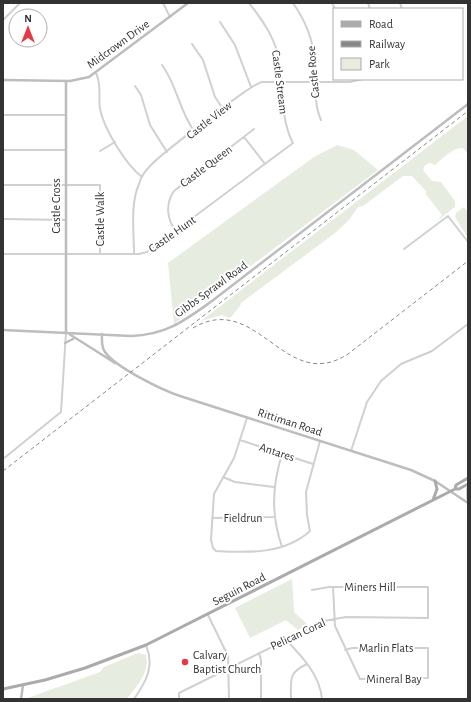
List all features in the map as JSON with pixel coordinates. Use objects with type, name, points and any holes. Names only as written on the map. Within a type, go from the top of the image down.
[{"type":"main road","name":"Midcrown Drive","points":[[3,80],[84,79],[96,73],[188,3]]},
{"type":"main road","name":"Castle Cross","points":[[66,80],[66,332]]},
{"type":"main road","name":"Gibbs Sprawl Road","points":[[66,332],[143,336],[163,332],[179,324],[249,273],[468,104]]},
{"type":"main road","points":[[3,330],[66,332]]},
{"type":"main road","name":"Rittiman Road","points":[[66,332],[74,339],[157,387],[246,418],[411,470],[435,480],[453,490],[468,503]]},
{"type":"main road","name":"Rittiman Road","points":[[102,334],[102,345],[105,353],[125,368]]},
{"type":"main road","points":[[65,343],[74,339]]},
{"type":"main road","name":"Seguin Road","points":[[453,490],[456,485],[468,478]]},
{"type":"main road","points":[[433,500],[437,491],[435,480]]},
{"type":"main road","name":"Seguin Road","points":[[3,689],[24,685],[85,668],[146,645],[453,490],[459,489],[468,484]]},
{"type":"main road","points":[[468,488],[468,499]]},
{"type":"main road","points":[[21,699],[24,685]]},
{"type":"street","points":[[3,20],[20,3]]},
{"type":"street","points":[[164,3],[170,17]]},
{"type":"street","name":"Castle Stream","points":[[249,3],[268,29],[275,43],[280,64],[284,117],[293,143]]},
{"type":"street","name":"Castle Rose","points":[[293,3],[302,18],[312,43],[315,61],[316,104],[321,120]]},
{"type":"street","points":[[220,22],[235,45],[251,88]]},
{"type":"street","points":[[192,44],[203,60],[215,97],[223,109]]},
{"type":"street","points":[[162,64],[172,79],[182,111],[194,131]]},
{"type":"street","points":[[96,73],[100,82],[102,116],[129,165],[142,177]]},
{"type":"street","name":"Castle View","points":[[134,254],[135,199],[142,177],[150,166],[167,152],[251,88],[262,82],[315,82],[350,80]]},
{"type":"street","points":[[135,86],[141,96],[150,125],[167,152]]},
{"type":"street","points":[[3,115],[65,115]]},
{"type":"street","name":"Castle Queen","points":[[176,231],[170,221],[169,212],[170,200],[174,191],[254,129]]},
{"type":"street","points":[[244,137],[265,164]]},
{"type":"street","points":[[100,150],[115,142]]},
{"type":"street","name":"Castle Hunt","points":[[3,254],[134,254],[152,250],[293,143]]},
{"type":"street","points":[[3,150],[66,150]]},
{"type":"street","points":[[3,185],[66,185]]},
{"type":"street","name":"Castle Walk","points":[[66,185],[100,185],[100,254]]},
{"type":"street","points":[[404,250],[448,216],[468,242]]},
{"type":"street","points":[[3,219],[66,220]]},
{"type":"street","points":[[351,451],[367,402],[381,380],[400,364],[432,351],[468,324]]},
{"type":"street","points":[[3,459],[61,412],[66,332]]},
{"type":"street","points":[[246,418],[234,458],[214,494],[211,540],[214,550],[265,552],[282,547],[310,531],[307,515],[306,492],[320,441]]},
{"type":"street","name":"Antares","points":[[240,440],[313,464]]},
{"type":"street","points":[[282,454],[274,487],[274,517],[282,547]]},
{"type":"street","points":[[224,477],[235,482],[274,487]]},
{"type":"street","name":"Fieldrun","points":[[212,518],[274,517]]},
{"type":"street","points":[[333,587],[333,618],[338,635],[346,650]]},
{"type":"street","name":"Miners Hill","points":[[312,590],[333,587],[428,587],[428,618]]},
{"type":"street","points":[[208,615],[226,651],[229,667],[229,699]]},
{"type":"street","name":"Pelican Coral","points":[[179,699],[179,693],[312,625],[333,618],[428,618]]},
{"type":"street","points":[[285,639],[307,664],[319,687],[322,699]]},
{"type":"street","points":[[134,699],[148,675],[150,658],[146,645]]},
{"type":"street","name":"Marlin Flats","points":[[346,650],[352,648],[428,648],[428,678]]},
{"type":"street","name":"Mineral Bay","points":[[346,650],[360,678],[428,678]]},
{"type":"street","points":[[259,653],[261,660],[261,699]]},
{"type":"street","points":[[291,699],[292,674],[296,669],[307,664]]},
{"type":"green space","points":[[468,116],[468,154],[463,148],[455,149],[435,165],[430,163],[425,165],[423,170],[432,181],[441,182],[455,201],[455,207],[437,221],[442,215],[425,193],[427,192],[412,176],[403,176],[363,206],[358,207],[349,220],[335,233],[241,303],[230,318],[222,315],[201,321]]},
{"type":"green space","points":[[337,145],[354,150],[378,170],[174,324],[168,263],[314,157]]},
{"type":"green space","points":[[464,207],[468,212],[468,238],[455,217],[456,213]]},
{"type":"green space","points":[[292,579],[294,612],[308,625],[298,630],[286,620],[250,638],[235,608]]},
{"type":"green space","points":[[138,653],[146,655],[146,668],[138,684],[127,699],[25,699],[100,672],[104,667]]},
{"type":"railway","points":[[3,471],[468,111]]},
{"type":"railway","points":[[193,328],[215,320],[235,322],[254,330],[288,354],[306,362],[326,363],[348,354],[468,261]]},
{"type":"place","name":"Calvary Baptist Church","points":[[185,662]]}]
